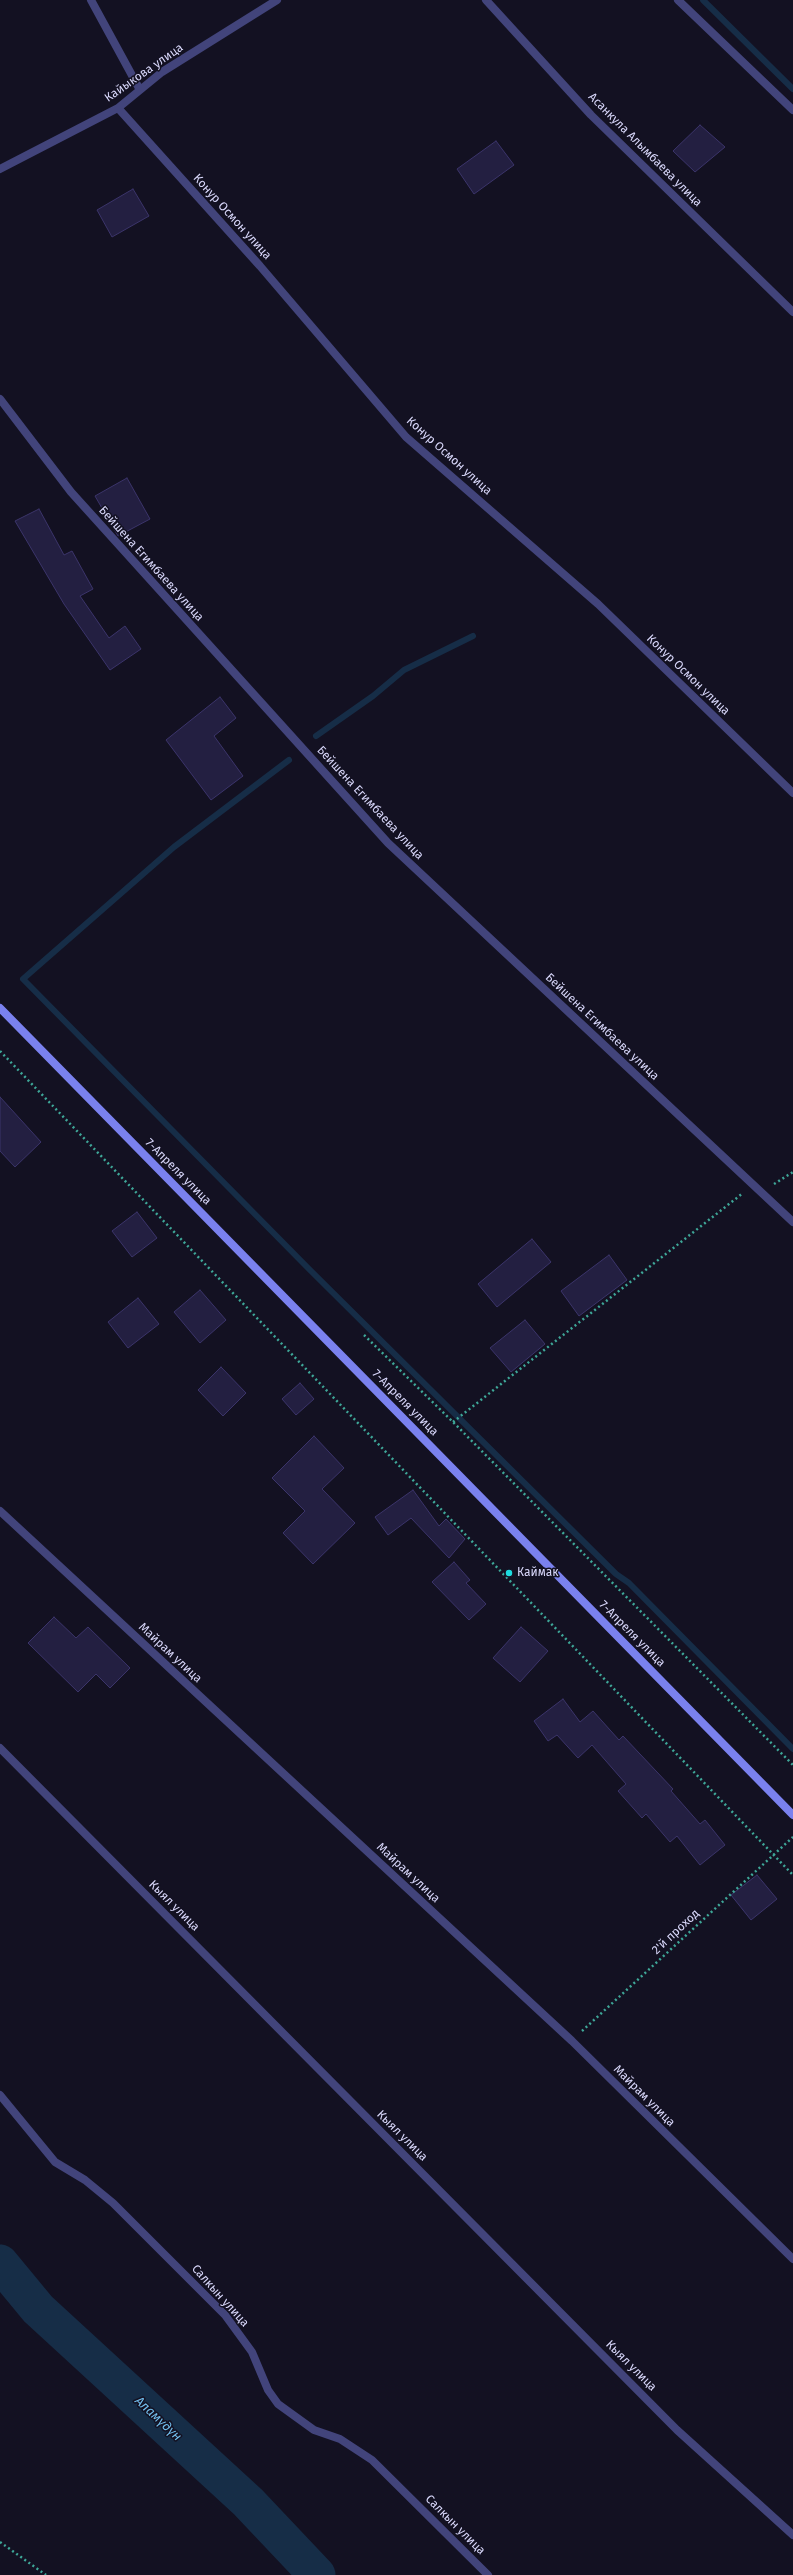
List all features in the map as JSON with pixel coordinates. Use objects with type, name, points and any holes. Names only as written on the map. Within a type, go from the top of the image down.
[{"type":"main road","name":"7-Апреля улица","points":[[0,1008],[793,1815]]},
{"type":"street","points":[[91,0],[140,90]]},
{"type":"street","name":"Кайыкова улица","points":[[0,169],[118,108],[162,72],[276,0]]},
{"type":"street","name":"Асанкула Алымбаева улица","points":[[486,0],[591,115],[793,312]]},
{"type":"street","points":[[678,0],[793,110]]},
{"type":"street","name":"Конур Осмон улица","points":[[118,108],[260,266],[406,437],[598,604],[793,793]]},
{"type":"street","name":"Бейшена Егимбаева улица","points":[[0,399],[71,492],[388,843],[793,1222]]},
{"type":"street","name":"Майрам улица","points":[[0,1511],[572,2041],[793,2260]]},
{"type":"street","name":"Кыял улица","points":[[0,1748],[677,2430],[793,2535]]},
{"type":"street","name":"Салкын улица","points":[[0,2095],[55,2162],[85,2180],[113,2203],[225,2315],[252,2352],[268,2390],[278,2404],[314,2430],[340,2439],[372,2460],[488,2575]]},
{"type":"path","points":[[0,1051],[793,1875]]},
{"type":"path","points":[[761,1192],[793,1172]]},
{"type":"path","points":[[453,1422],[753,1185]]},
{"type":"path","points":[[364,1335],[453,1422],[793,1765]]},
{"type":"path","name":"2'й проход","points":[[572,2041],[793,1837]]},
{"type":"path","points":[[0,2542],[46,2575]]},
{"type":"building","points":[[700,125],[725,147],[695,172],[673,151]]},
{"type":"building","points":[[496,141],[514,165],[474,194],[457,169]]},
{"type":"building","points":[[133,189],[149,216],[112,237],[97,210]]},
{"type":"building","points":[[127,478],[150,519],[118,536],[95,496]]},
{"type":"building","points":[[39,509],[64,555],[72,551],[93,589],[80,596],[109,638],[125,626],[141,649],[110,670],[64,604],[15,521]]},
{"type":"building","points":[[220,697],[236,718],[214,736],[243,776],[211,800],[166,740]]},
{"type":"building","points":[[0,1097],[41,1142],[15,1167],[0,1151]]},
{"type":"building","points":[[137,1212],[157,1238],[132,1257],[112,1231]]},
{"type":"building","points":[[532,1239],[551,1262],[497,1307],[478,1284]]},
{"type":"building","points":[[609,1255],[627,1280],[579,1316],[561,1291]]},
{"type":"building","points":[[200,1290],[226,1320],[200,1343],[174,1312]]},
{"type":"building","points":[[138,1298],[159,1324],[128,1348],[108,1322]]},
{"type":"building","points":[[525,1320],[545,1344],[511,1372],[490,1348]]},
{"type":"building","points":[[221,1367],[246,1393],[223,1416],[198,1390]]},
{"type":"building","points":[[300,1383],[314,1399],[296,1415],[282,1399]]},
{"type":"building","points":[[314,1436],[344,1468],[322,1489],[355,1523],[313,1564],[283,1533],[305,1511],[272,1478]]},
{"type":"building","points":[[413,1490],[439,1526],[446,1519],[465,1539],[449,1558],[411,1518],[388,1535],[375,1517]]},
{"type":"building","points":[[454,1562],[470,1580],[466,1583],[486,1604],[469,1620],[432,1582]]},
{"type":"building","points":[[54,1617],[76,1638],[88,1627],[130,1668],[110,1688],[96,1674],[78,1692],[28,1643]]},
{"type":"building","points":[[521,1627],[548,1651],[520,1682],[493,1658]]},
{"type":"building","points":[[563,1699],[580,1722],[593,1711],[619,1740],[623,1736],[673,1789],[671,1791],[700,1824],[705,1820],[725,1845],[700,1865],[677,1836],[670,1842],[646,1814],[642,1818],[618,1791],[626,1784],[592,1745],[578,1758],[557,1735],[548,1741],[534,1721]]},
{"type":"building","points":[[757,1875],[777,1899],[751,1920],[731,1895]]},
{"type":"waterway","points":[[703,0],[793,89]]},
{"type":"waterway","points":[[316,736],[373,696],[404,670],[473,636]]},
{"type":"waterway","points":[[289,760],[174,847],[23,979],[309,1269],[616,1574],[629,1583],[793,1749]]},
{"type":"waterway","name":"Аламүдүн","points":[[0,2263],[38,2309],[248,2502],[317,2575]]},
{"type":"place","name":"Каймак","points":[[509,1573]]}]
